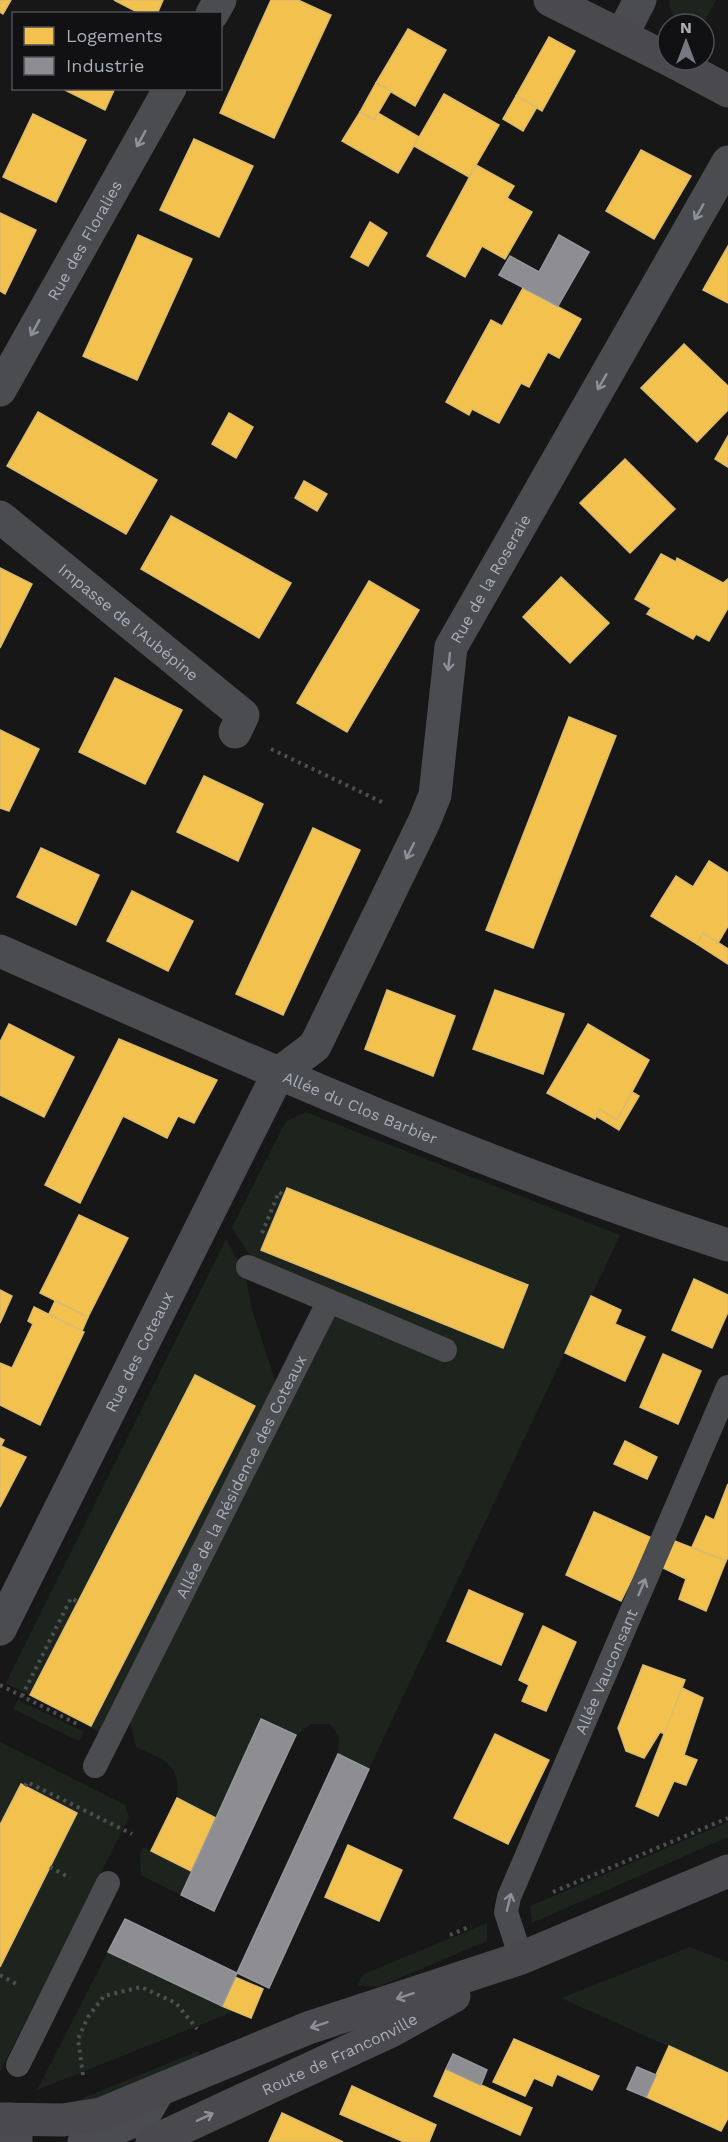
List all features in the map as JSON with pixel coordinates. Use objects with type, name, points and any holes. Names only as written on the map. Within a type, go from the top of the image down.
[{"type":"main road","points":[[550,0],[656,53]]},
{"type":"main road","points":[[693,72],[728,90]]},
{"type":"main road","name":"Route de Franconville","points":[[149,2123],[308,2028],[521,1958],[728,1871]]},
{"type":"main road","name":"Route de Franconville","points":[[8,2127],[73,2131],[101,2114],[149,2123],[391,2031],[521,1958]]},
{"type":"street","points":[[622,35],[640,0]]},
{"type":"street","name":"Rue des Floralies","points":[[0,390],[169,90]]},
{"type":"street","name":"Rue de la Roseraie","points":[[278,1074],[315,1046],[435,795],[451,647],[728,162]]},
{"type":"street","name":"Impasse de l'Aubépine","points":[[0,517],[243,715],[235,732]]},
{"type":"street","name":"Allée du Clos Barbier","points":[[0,951],[278,1074],[629,1213],[728,1245]]},
{"type":"street","name":"Rue des Coteaux","points":[[0,1629],[278,1074]]},
{"type":"lane","points":[[248,1267],[445,1350]]},
{"type":"lane","name":"Allée de la Résidence des Coteaux","points":[[95,1766],[329,1301]]},
{"type":"lane","name":"Allée Vauconsant","points":[[521,1958],[506,1912],[509,1897],[728,1387]]},
{"type":"lane","points":[[18,2065],[108,1883]]},
{"type":"path","points":[[235,732],[424,822]]},
{"type":"path","points":[[248,1267],[279,1192],[284,1195]]},
{"type":"path","points":[[22,1696],[71,1598],[78,1602]]},
{"type":"path","points":[[0,1684],[108,1740]]},
{"type":"path","points":[[25,1786],[27,1782],[132,1834]]},
{"type":"path","points":[[84,2084],[78,2038],[88,2018],[104,1996],[141,1987],[176,2003],[202,2035]]},
{"type":"shaded area","points":[[669,0],[716,0],[710,12],[671,12]]},
{"type":"shaded area","points":[[306,1112],[620,1235],[369,1769],[338,1754],[339,1737],[330,1724],[311,1724],[296,1735],[261,1720],[216,1818],[177,1798],[178,1786],[173,1770],[162,1760],[136,1747],[130,1723],[333,1313],[449,1360],[456,1343],[266,1267],[248,1253],[232,1227],[286,1121]]},
{"type":"shaded area","points":[[226,1239],[245,1274],[252,1310],[276,1383],[100,1733],[6,1683]]},
{"type":"shaded area","points":[[18,1700],[84,1732],[79,1741],[13,1709]]},
{"type":"shaded area","points":[[0,1742],[125,1805],[129,1817],[0,2072]]},
{"type":"shaded area","points":[[728,1822],[728,1837],[532,1923],[530,1906]]},
{"type":"shaded area","points":[[143,1847],[191,1871],[181,1895],[141,1875],[140,1854]]},
{"type":"shaded area","points":[[487,1923],[487,1941],[378,1987],[357,1986],[364,1974]]},
{"type":"shaded area","points":[[690,1947],[728,1962],[728,2073],[561,1998]]},
{"type":"shaded area","points":[[108,1952],[235,2011],[37,2090]]},
{"type":"shaded area","points":[[198,2051],[201,2058],[90,2105],[25,2106],[71,2103]]},
{"type":"building: Logements","points":[[0,0],[11,0],[3,14],[0,12]]},
{"type":"building: Logements","points":[[114,0],[163,0],[158,12],[137,12]]},
{"type":"building: Logements","points":[[271,0],[298,0],[331,15],[274,138],[220,113]]},
{"type":"building: Logements","points":[[408,29],[446,50],[415,106],[376,83]]},
{"type":"building: Logements","points":[[549,37],[575,51],[542,111],[516,96]]},
{"type":"building: Logements","points":[[376,83],[391,91],[374,120],[360,112]]},
{"type":"building: Logements","points":[[65,90],[114,90],[105,110]]},
{"type":"building: Logements","points":[[444,94],[499,125],[469,177],[414,146]]},
{"type":"building: Logements","points":[[516,96],[537,107],[523,131],[503,119]]},
{"type":"building: Logements","points":[[360,112],[374,120],[378,113],[419,137],[398,173],[342,141]]},
{"type":"building: Logements","points":[[33,114],[86,140],[56,202],[3,177]]},
{"type":"building: Logements","points":[[194,139],[253,166],[219,237],[160,210]]},
{"type":"building: Logements","points":[[641,150],[691,176],[654,239],[606,211]]},
{"type":"building: Logements","points":[[476,165],[514,186],[507,198],[532,212],[505,259],[482,246],[465,277],[427,256]]},
{"type":"building: Logements","points":[[0,213],[36,230],[5,294],[0,291]]},
{"type":"building: Logements","points":[[370,222],[387,233],[368,266],[351,257]]},
{"type":"building: Logements","points":[[138,235],[192,259],[137,380],[83,356]]},
{"type":"building: Logements","points":[[728,246],[728,303],[703,290]]},
{"type":"building: Logements","points":[[523,288],[581,319],[559,358],[548,352],[529,387],[521,383],[499,423],[472,409],[469,415],[446,402],[491,320],[502,326]]},
{"type":"building: Logements","points":[[684,344],[728,386],[728,410],[697,442],[641,388]]},
{"type":"building: Logements","points":[[38,412],[157,480],[126,534],[7,466]]},
{"type":"building: Logements","points":[[229,413],[253,427],[236,458],[212,444]]},
{"type":"building: Logements","points":[[728,436],[728,467],[715,459]]},
{"type":"building: Logements","points":[[625,459],[675,509],[630,553],[580,503]]},
{"type":"building: Logements","points":[[304,481],[327,494],[317,511],[295,498]]},
{"type":"building: Logements","points":[[171,516],[291,583],[259,638],[141,569]]},
{"type":"building: Logements","points":[[661,554],[676,562],[677,558],[723,583],[728,579],[728,608],[709,641],[696,634],[693,639],[647,614],[651,608],[635,599]]},
{"type":"building: Logements","points":[[0,568],[32,584],[0,648]]},
{"type":"building: Logements","points":[[561,577],[609,623],[570,663],[523,617]]},
{"type":"building: Logements","points":[[369,581],[419,610],[347,732],[297,703]]},
{"type":"building: Logements","points":[[115,678],[182,710],[145,784],[79,752]]},
{"type":"building: Logements","points":[[569,717],[616,736],[533,948],[486,930]]},
{"type":"building: Logements","points":[[0,730],[39,749],[9,811],[0,808]]},
{"type":"building: Logements","points":[[204,776],[263,804],[238,861],[177,832]]},
{"type":"building: Logements","points":[[313,828],[360,850],[283,1015],[236,994]]},
{"type":"building: Logements","points":[[41,848],[99,875],[76,925],[17,897]]},
{"type":"building: Logements","points":[[709,861],[728,873],[728,926],[718,943],[703,933],[697,944],[651,916],[676,876],[693,887]]},
{"type":"building: Logements","points":[[132,891],[193,921],[168,971],[107,941]]},
{"type":"building: Logements","points":[[703,933],[728,949],[728,964],[697,944]]},
{"type":"building: Logements","points":[[387,990],[455,1016],[433,1076],[365,1049]]},
{"type":"building: Logements","points":[[495,990],[564,1014],[543,1074],[473,1049]]},
{"type":"building: Logements","points":[[9,1024],[74,1057],[44,1117],[0,1095],[0,1042]]},
{"type":"building: Logements","points":[[588,1024],[649,1060],[617,1120],[600,1109],[595,1119],[547,1093]]},
{"type":"building: Logements","points":[[119,1039],[217,1080],[194,1123],[178,1116],[167,1138],[123,1116],[80,1203],[45,1185]]},
{"type":"building: Logements","points":[[632,1092],[639,1096],[619,1130],[596,1116],[600,1109],[617,1120]]},
{"type":"building: Logements","points":[[287,1188],[528,1285],[503,1348],[261,1250]]},
{"type":"building: Logements","points":[[79,1215],[128,1238],[88,1317],[40,1293]]},
{"type":"building: Logements","points":[[694,1279],[728,1295],[728,1312],[712,1348],[672,1330]]},
{"type":"building: Logements","points":[[0,1290],[12,1296],[0,1323]]},
{"type":"building: Logements","points":[[591,1296],[621,1310],[615,1324],[645,1337],[625,1381],[565,1353]]},
{"type":"building: Logements","points":[[55,1301],[88,1317],[82,1331],[49,1314]]},
{"type":"building: Logements","points":[[34,1307],[84,1332],[40,1425],[0,1405],[0,1363],[12,1368],[33,1324],[28,1321]]},
{"type":"building: Logements","points":[[663,1354],[701,1371],[678,1424],[640,1407]]},
{"type":"building: Logements","points":[[195,1375],[255,1406],[91,1726],[30,1695]]},
{"type":"building: Logements","points":[[0,1438],[4,1440],[1,1446],[26,1457],[0,1507]]},
{"type":"building: Logements","points":[[625,1441],[657,1457],[647,1479],[614,1464]]},
{"type":"building: Logements","points":[[728,1484],[728,1557],[726,1561],[692,1547],[706,1516],[714,1520]]},
{"type":"building: Logements","points":[[594,1512],[652,1538],[621,1601],[566,1575]]},
{"type":"building: Logements","points":[[672,1540],[726,1561],[706,1611],[679,1599],[686,1579],[661,1567]]},
{"type":"building: Logements","points":[[469,1590],[523,1614],[501,1665],[447,1641]]},
{"type":"building: Logements","points":[[543,1626],[576,1642],[546,1711],[522,1701],[529,1685],[519,1680]]},
{"type":"building: Logements","points":[[643,1665],[685,1680],[665,1734],[660,1732],[644,1758],[626,1751],[618,1728]]},
{"type":"building: Logements","points":[[682,1688],[703,1698],[684,1755],[697,1760],[686,1785],[674,1781],[658,1816],[636,1806]]},
{"type":"building: Logements","points":[[495,1734],[549,1760],[508,1844],[454,1818]]},
{"type":"building: Logements","points":[[21,1784],[77,1813],[0,1967],[0,1825]]},
{"type":"building: Logements","points":[[177,1798],[216,1818],[191,1871],[151,1851]]},
{"type":"building: Logements","points":[[348,1845],[402,1870],[379,1921],[325,1897]]},
{"type":"building: Logements","points":[[235,1977],[263,1989],[251,2018],[222,2006]]},
{"type":"building: Logements","points":[[514,2039],[599,2076],[592,2090],[557,2074],[552,2086],[534,2078],[525,2096],[493,2082]]},
{"type":"building: Logements","points":[[669,2046],[728,2073],[728,2118],[721,2131],[646,2097]]},
{"type":"building: Logements","points":[[446,2069],[532,2108],[520,2135],[434,2096]]},
{"type":"building: Logements","points":[[352,2086],[436,2125],[429,2142],[404,2142],[340,2114]]},
{"type":"building: Logements","points":[[282,2113],[343,2142],[269,2142]]},
{"type":"building: Industrie","points":[[559,235],[589,252],[558,306],[499,275],[510,256],[539,272]]},
{"type":"building: Industrie","points":[[261,1719],[296,1735],[214,1911],[181,1895]]},
{"type":"building: Industrie","points":[[338,1754],[369,1769],[269,1988],[237,1973]]},
{"type":"building: Industrie","points":[[125,1919],[237,1973],[222,2006],[108,1952]]},
{"type":"building: Industrie","points":[[453,2054],[487,2070],[481,2085],[446,2069]]},
{"type":"building: Industrie","points":[[637,2067],[656,2075],[646,2097],[627,2089]]}]
